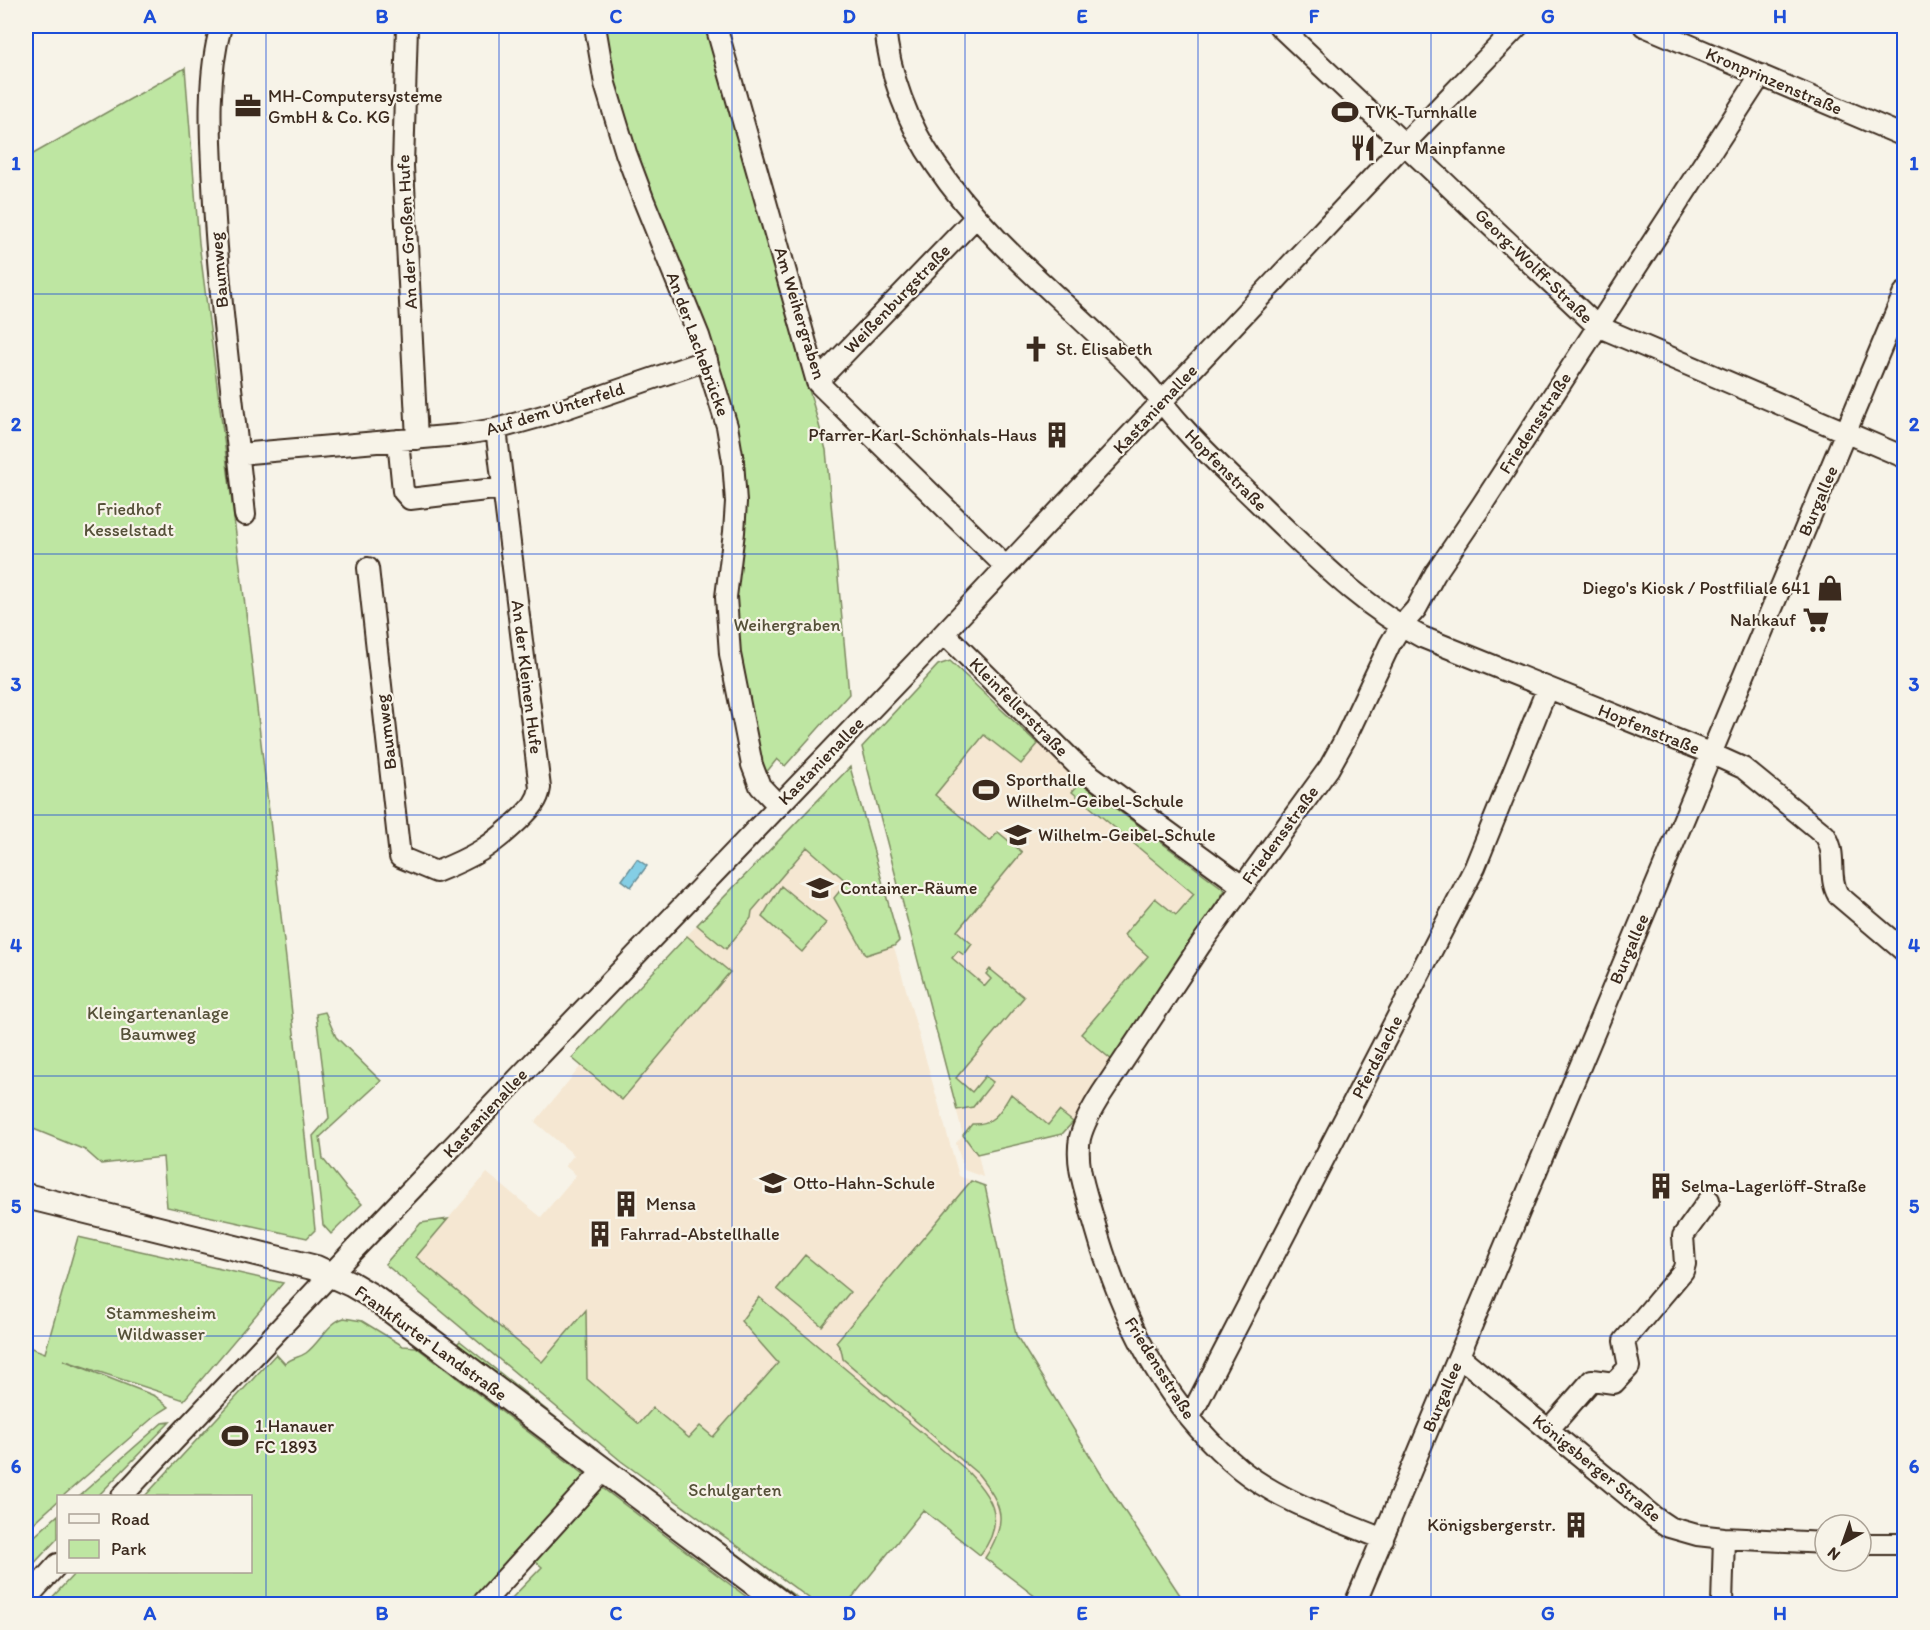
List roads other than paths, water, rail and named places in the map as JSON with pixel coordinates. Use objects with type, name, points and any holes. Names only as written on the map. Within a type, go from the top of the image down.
[{"type":"main road","name":"Frankfurter Landstraße","points":[[26,1196],[316,1268],[331,1274],[373,1297],[782,1605]]},
{"type":"street","name":"Baumweg","points":[[221,26],[214,63],[211,134],[219,280],[244,515]]},
{"type":"street","name":"An der Großen Hufe","points":[[406,26],[403,166],[407,440]]},
{"type":"street","name":"An der Lachebrücke","points":[[595,26],[605,84],[626,153],[707,360],[727,426],[735,480],[736,517],[726,597],[730,654],[752,765],[760,786],[778,805]]},
{"type":"street","name":"Am Weihergraben","points":[[716,26],[817,382],[1006,567]]},
{"type":"street","name":"Hopfenstraße","points":[[885,26],[899,88],[911,121],[936,165],[976,217],[1140,377],[1186,431],[1330,572],[1361,598],[1401,626],[1422,637],[1743,768],[1820,830],[1832,846],[1834,883],[1838,895],[1905,951]]},
{"type":"street","name":"Georg-Wolff-Straße","points":[[1279,26],[1597,326],[1905,457]]},
{"type":"street","name":"Kastanienallee","points":[[124,1495],[331,1274],[944,633],[1518,26]]},
{"type":"street","name":"Kronprinzenstraße","points":[[1644,26],[1905,136]]},
{"type":"street","name":"Friedensstraße","points":[[1383,1539],[1287,1498],[1261,1483],[1242,1470],[1213,1444],[1190,1418],[1148,1356],[1121,1304],[1107,1268],[1084,1188],[1079,1161],[1080,1138],[1090,1112],[1102,1093],[1242,886],[1336,757],[1383,658],[1401,626],[1416,609],[1435,574],[1761,75]]},
{"type":"street","name":"Weißenburgstraße","points":[[817,382],[976,217]]},
{"type":"street","name":"Burgallee","points":[[1355,1605],[1905,294]]},
{"type":"street","name":"Auf dem Unterfeld","points":[[239,454],[407,440],[496,429],[546,415],[707,360]]},
{"type":"street","name":"An der Kleinen Hufe","points":[[436,872],[462,862],[488,848],[533,806],[540,794],[496,429]]},
{"type":"street","points":[[407,440],[402,490],[410,499],[503,488]]},
{"type":"street","name":"Baumweg","points":[[368,568],[400,857],[436,872]]},
{"type":"street","name":"Kleinfellerstraße","points":[[944,633],[1078,766],[1242,886]]},
{"type":"street","name":"Pferdslache","points":[[1190,1418],[1475,867],[1547,689]]},
{"type":"street","points":[[1548,1429],[1592,1380],[1614,1383],[1629,1367],[1624,1341],[1680,1275],[1685,1264],[1683,1236],[1709,1200]]},
{"type":"street","name":"Königsberger Straße","points":[[1459,1356],[1669,1527],[1681,1532],[1724,1538],[1813,1542]]},
{"type":"street","points":[[482,1605],[603,1471]]},
{"type":"street","points":[[1722,1605],[1724,1538]]},
{"type":"street","points":[[1873,1544],[1905,1544]]},
{"type":"street","points":[[26,1599],[57,1565]]},
{"type":"water","points":[[637,859],[647,866],[631,887],[622,880]]},
{"type":"place","name":"MH-Computersysteme GmbH & Co. KG","points":[[248,106]]},
{"type":"place","name":"TVK-Turnhalle","points":[[1345,112]]},
{"type":"place","name":"Zur Mainpfanne","points":[[1363,148]]},
{"type":"place","name":"St. Elisabeth","points":[[1036,349]]},
{"type":"place","name":"Pfarrer-Karl-Schönhals-Haus","points":[[1057,435]]},
{"type":"place","name":"Diego's Kiosk / Postfiliale 641","points":[[1830,588]]},
{"type":"place","name":"Nahkauf","points":[[1816,620]]},
{"type":"place","name":"Sporthalle Wilhelm-Geibel-Schule","points":[[986,790]]},
{"type":"place","name":"Wilhelm-Geibel-Schule","points":[[1018,835]]},
{"type":"place","name":"Container-Räume","points":[[820,888]]},
{"type":"place","name":"Otto-Hahn-Schule","points":[[773,1183]]},
{"type":"place","name":"Selma-Lagerlöff-Straße","points":[[1661,1186]]},
{"type":"place","name":"Mensa","points":[[626,1204]]},
{"type":"place","name":"Fahrrad-Abstellhalle","points":[[600,1234]]},
{"type":"place","name":"1.Hanauer FC 1893","points":[[235,1436]]},
{"type":"place","name":"Königsbergerstr.","points":[[1576,1525]]},
{"type":"park label","name":"Friedhof Kesselstadt","points":[[129,519]]},
{"type":"park label","name":"Weihergraben","points":[[787,625]]},
{"type":"park label","name":"Kleingartenanlage Baumweg","points":[[158,1023]]},
{"type":"park label","name":"Stammesheim Wildwasser","points":[[161,1323]]},
{"type":"park label","name":"Schulgarten","points":[[735,1490]]}]
